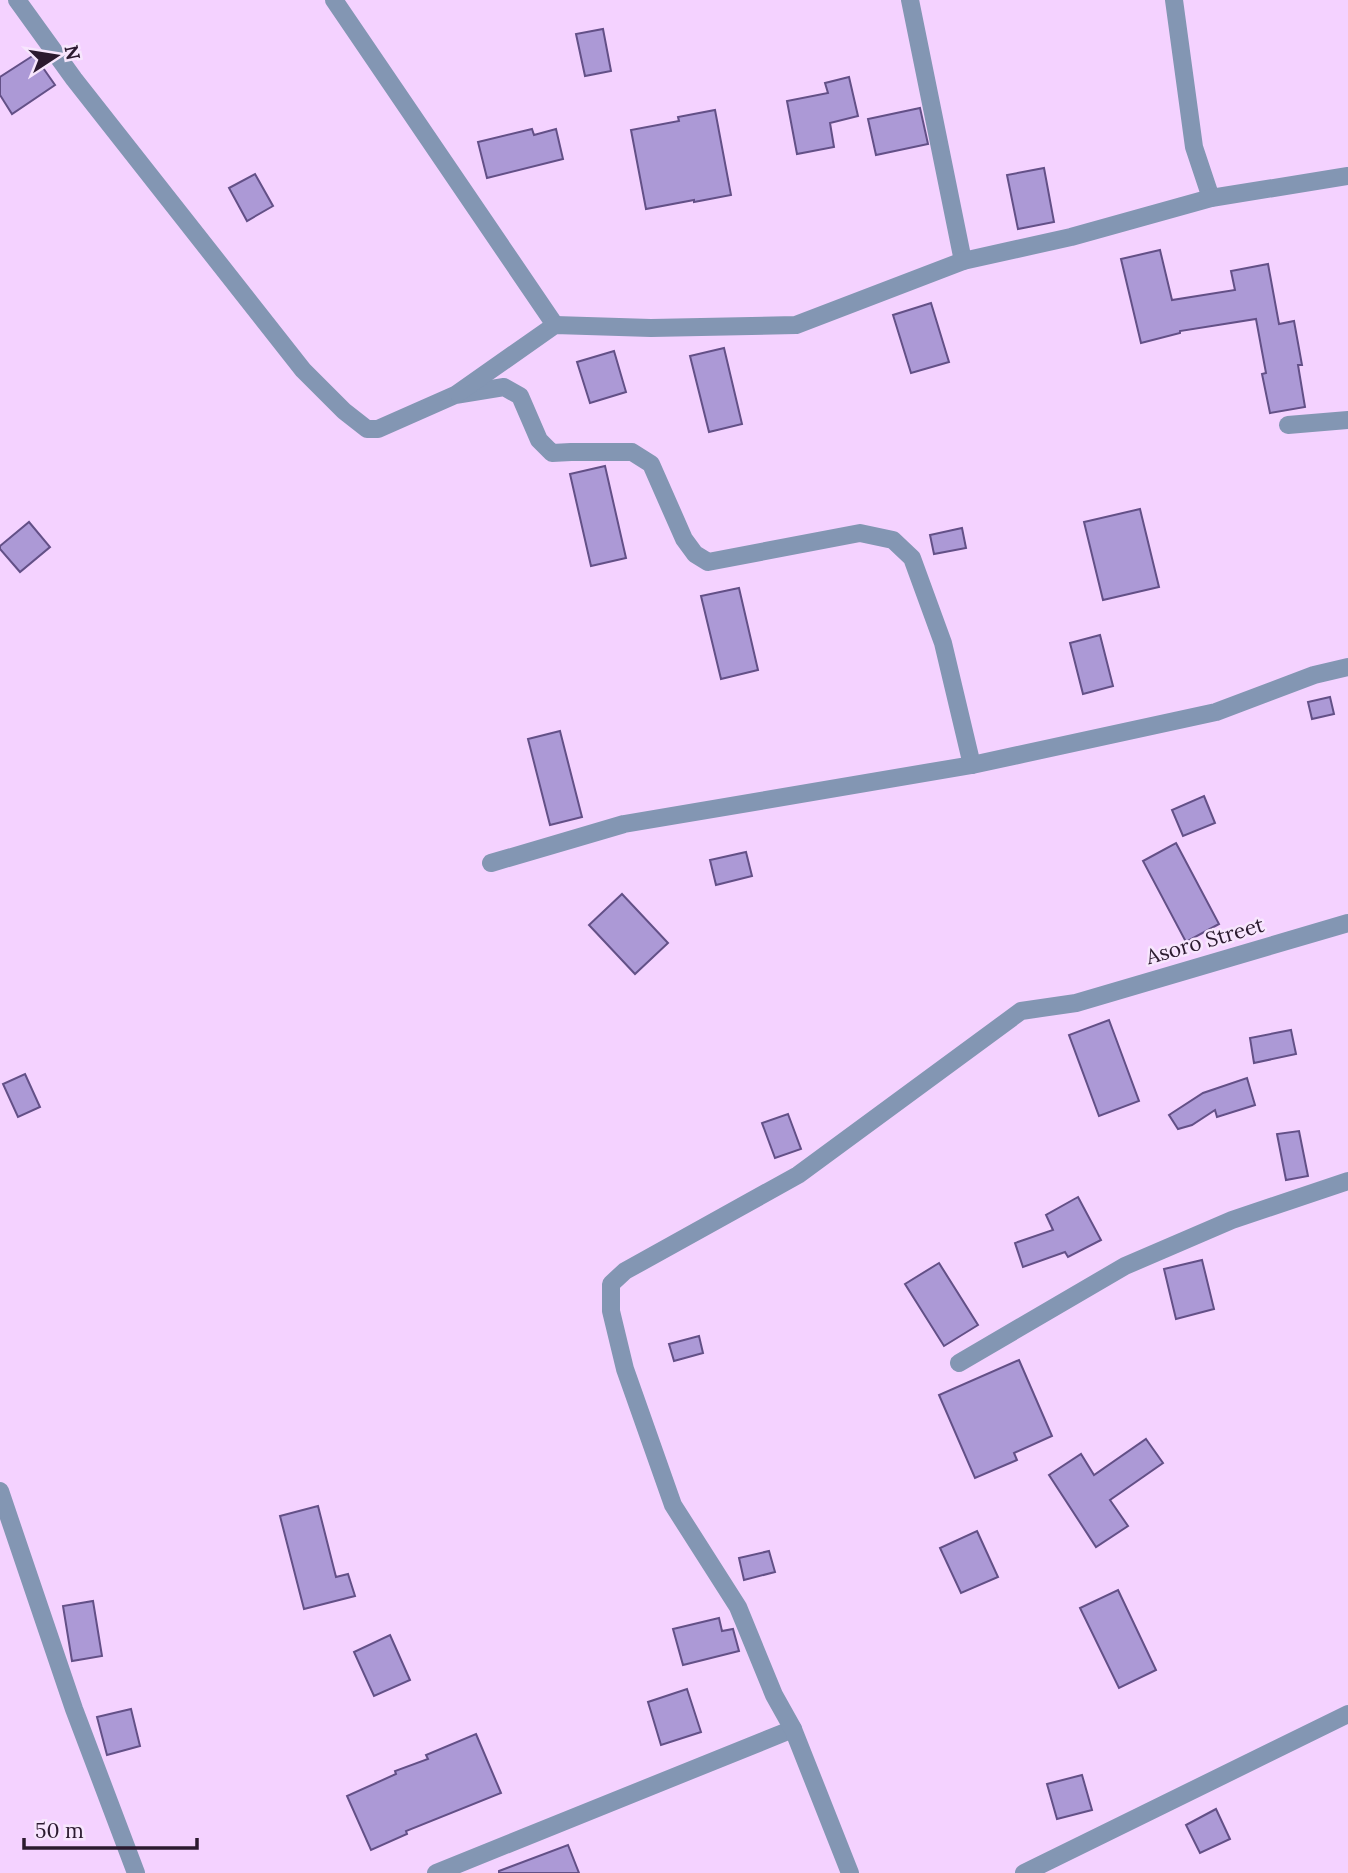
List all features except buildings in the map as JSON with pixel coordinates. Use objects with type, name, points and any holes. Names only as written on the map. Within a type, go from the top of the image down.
[{"type":"street","points":[[17,0],[74,79],[303,370],[344,411],[367,429],[378,429],[455,395],[504,387],[520,396],[539,440],[552,453],[632,452],[651,464],[684,539],[695,554],[708,562],[860,533],[893,540],[912,558],[943,643],[972,765]]},
{"type":"street","points":[[334,0],[555,325]]},
{"type":"street","points":[[911,0],[963,261]]},
{"type":"street","points":[[1174,0],[1194,148],[1211,198]]},
{"type":"street","points":[[455,395],[555,325],[651,328],[796,325],[963,261],[1071,237],[1211,198],[1348,176]]},
{"type":"street","points":[[1288,425],[1348,420]]},
{"type":"street","points":[[491,863],[624,824],[972,765],[1216,712],[1314,675],[1348,667]]},
{"type":"street","name":"Asoro Street","points":[[793,1729],[774,1695],[738,1607],[673,1505],[625,1369],[611,1311],[611,1284],[625,1271],[798,1175],[1021,1010],[1076,1003],[1348,923]]},
{"type":"street","points":[[959,1363],[1125,1266],[1231,1220],[1348,1181]]},
{"type":"street","points":[[0,1491],[74,1709],[136,1873]]},
{"type":"street","points":[[1024,1873],[1348,1714]]},
{"type":"street","points":[[436,1873],[793,1729],[850,1873]]}]
